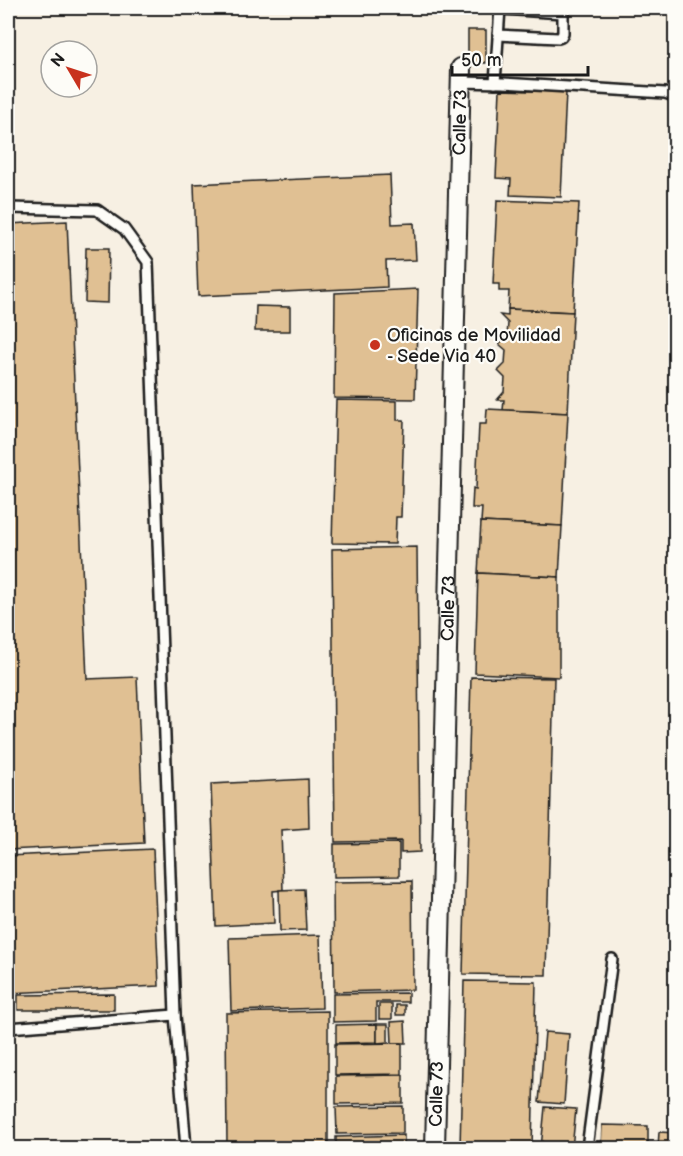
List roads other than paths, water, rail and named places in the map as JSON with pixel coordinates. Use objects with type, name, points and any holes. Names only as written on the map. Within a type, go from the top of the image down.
[{"type":"street","name":"Calle 73","points":[[435,1149],[460,75]]},
{"type":"lane","points":[[495,83],[498,35],[500,8],[563,10],[561,37],[498,35]]},
{"type":"lane","points":[[460,75],[495,83],[665,93],[675,97]]},
{"type":"lane","points":[[8,208],[97,210],[124,229],[148,262],[175,1016],[186,1149]]},
{"type":"lane","points":[[588,1149],[612,959]]},
{"type":"lane","points":[[8,1028],[175,1016]]},
{"type":"place","name":"Oficinas de Movilidad - Sede Via 40","points":[[375,345]]}]
